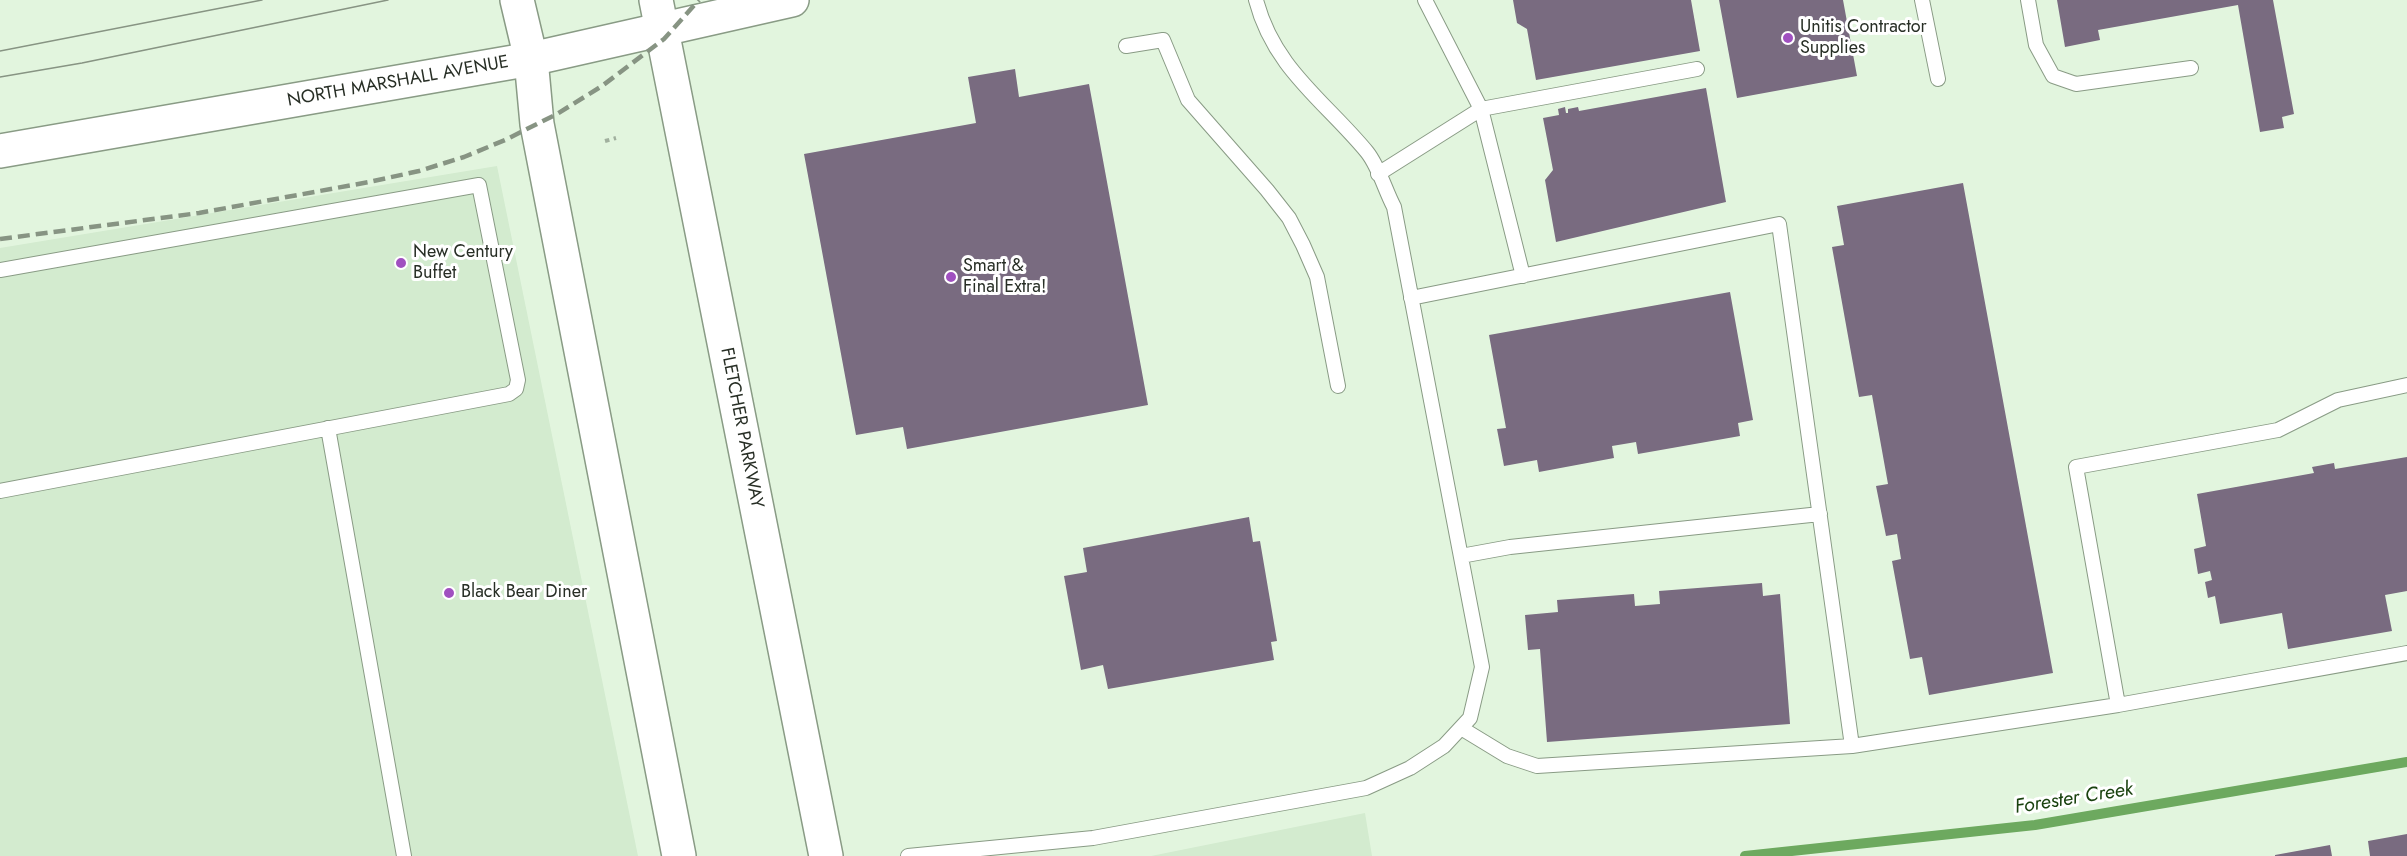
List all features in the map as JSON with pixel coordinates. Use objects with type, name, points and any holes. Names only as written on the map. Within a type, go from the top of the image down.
[{"type":"main road","points":[[517,0],[531,59],[537,124],[680,856]]},
{"type":"main road","name":"NORTH MARSHALL AVENUE","points":[[0,151],[531,59],[659,15],[792,0]]},
{"type":"main road","name":"FLETCHER PARKWAY","points":[[659,15],[826,856]]},
{"type":"lane","points":[[908,856],[1093,838],[1366,788],[1410,768],[1444,746],[1470,718],[1482,667],[1394,207],[1368,154],[1307,90],[1280,54],[1261,20],[1256,0]]},
{"type":"lane","points":[[1425,0],[1481,110],[1523,276]]},
{"type":"lane","points":[[1922,0],[1938,79]]},
{"type":"lane","points":[[2028,0],[2036,45],[2053,76],[2076,84],[2191,68]]},
{"type":"lane","points":[[1126,46],[1163,40],[1188,100],[1289,218],[1317,277],[1338,386]]},
{"type":"lane","points":[[1378,174],[1481,110],[1698,69]]},
{"type":"lane","points":[[0,270],[479,185],[518,380],[516,389],[509,394],[0,491]]},
{"type":"lane","points":[[1411,298],[1779,225],[1852,746]]},
{"type":"lane","points":[[2118,705],[2076,467],[2278,430],[2338,400],[2407,385]]},
{"type":"lane","points":[[328,428],[404,856]]},
{"type":"lane","points":[[1461,556],[1510,547],[1820,514]]},
{"type":"lane","points":[[1461,728],[1508,756],[1537,766],[1852,746],[2118,705],[2407,653]]},
{"type":"path","points":[[605,141],[616,138]]},
{"type":"shaded area","points":[[497,166],[638,856],[0,856],[0,248]]},
{"type":"shaded area","points":[[1365,813],[1372,856],[1151,856]]},
{"type":"building","points":[[1513,0],[1691,0],[1700,51],[1536,80],[1527,29],[1517,23]]},
{"type":"building","name":"Unitis Contractor Supplies","points":[[1719,0],[1843,0],[1857,76],[1737,98]]},
{"type":"building","points":[[2057,0],[2273,0],[2294,114],[2282,117],[2284,128],[2260,132],[2238,5],[2098,30],[2100,40],[2065,47]]},
{"type":"building","points":[[1015,69],[1019,97],[1089,84],[1148,405],[907,449],[903,427],[856,435],[804,154],[976,123],[968,77]]},
{"type":"building","points":[[1706,88],[1726,202],[1556,242],[1545,180],[1553,170],[1543,118],[1559,115],[1558,109],[1565,107],[1568,113],[1568,109],[1578,107],[1579,111]]},
{"type":"building","points":[[1963,183],[2053,673],[1929,695],[1922,657],[1910,659],[1892,561],[1901,559],[1897,534],[1886,536],[1876,486],[1888,484],[1872,395],[1859,397],[1832,247],[1844,245],[1837,206]]},
{"type":"building","points":[[1730,292],[1753,420],[1738,423],[1740,436],[1638,454],[1636,442],[1612,446],[1614,458],[1539,472],[1537,460],[1504,466],[1497,429],[1506,428],[1489,335]]},
{"type":"building","points":[[2407,457],[2407,591],[2385,595],[2392,631],[2288,649],[2282,613],[2220,624],[2215,596],[2208,598],[2205,582],[2212,580],[2210,571],[2198,574],[2194,549],[2206,546],[2197,494],[2314,473],[2312,467],[2334,463],[2335,469]]},
{"type":"building","points":[[1249,517],[1253,542],[1260,541],[1277,641],[1271,642],[1274,660],[1108,689],[1103,665],[1081,670],[1064,576],[1087,572],[1083,548]]},
{"type":"building","points":[[1762,583],[1763,596],[1780,594],[1790,724],[1547,742],[1540,649],[1528,650],[1525,615],[1558,612],[1557,600],[1634,594],[1635,606],[1660,604],[1659,591]]},
{"type":"building","points":[[2407,834],[2407,856],[2370,856],[2368,841]]},
{"type":"building","points":[[2330,845],[2332,856],[2275,856],[2275,855]]},
{"type":"waterway","name":"Forester Creek","points":[[1745,856],[2035,825],[2407,762]]},
{"type":"tram line","points":[[0,51],[262,0]]},
{"type":"tram line","points":[[0,77],[82,63],[388,0]]},
{"type":"railway","points":[[0,239],[199,213],[369,182],[419,171],[464,157],[557,114],[602,86],[664,39],[699,0]]},
{"type":"place","name":"Unitis Contractor Supplies","points":[[1788,38]]},
{"type":"place","name":"New Century Buffet","points":[[401,263]]},
{"type":"place","name":"Smart & Final Extra!","points":[[951,277]]},
{"type":"place","name":"Black Bear Diner","points":[[449,593]]}]
